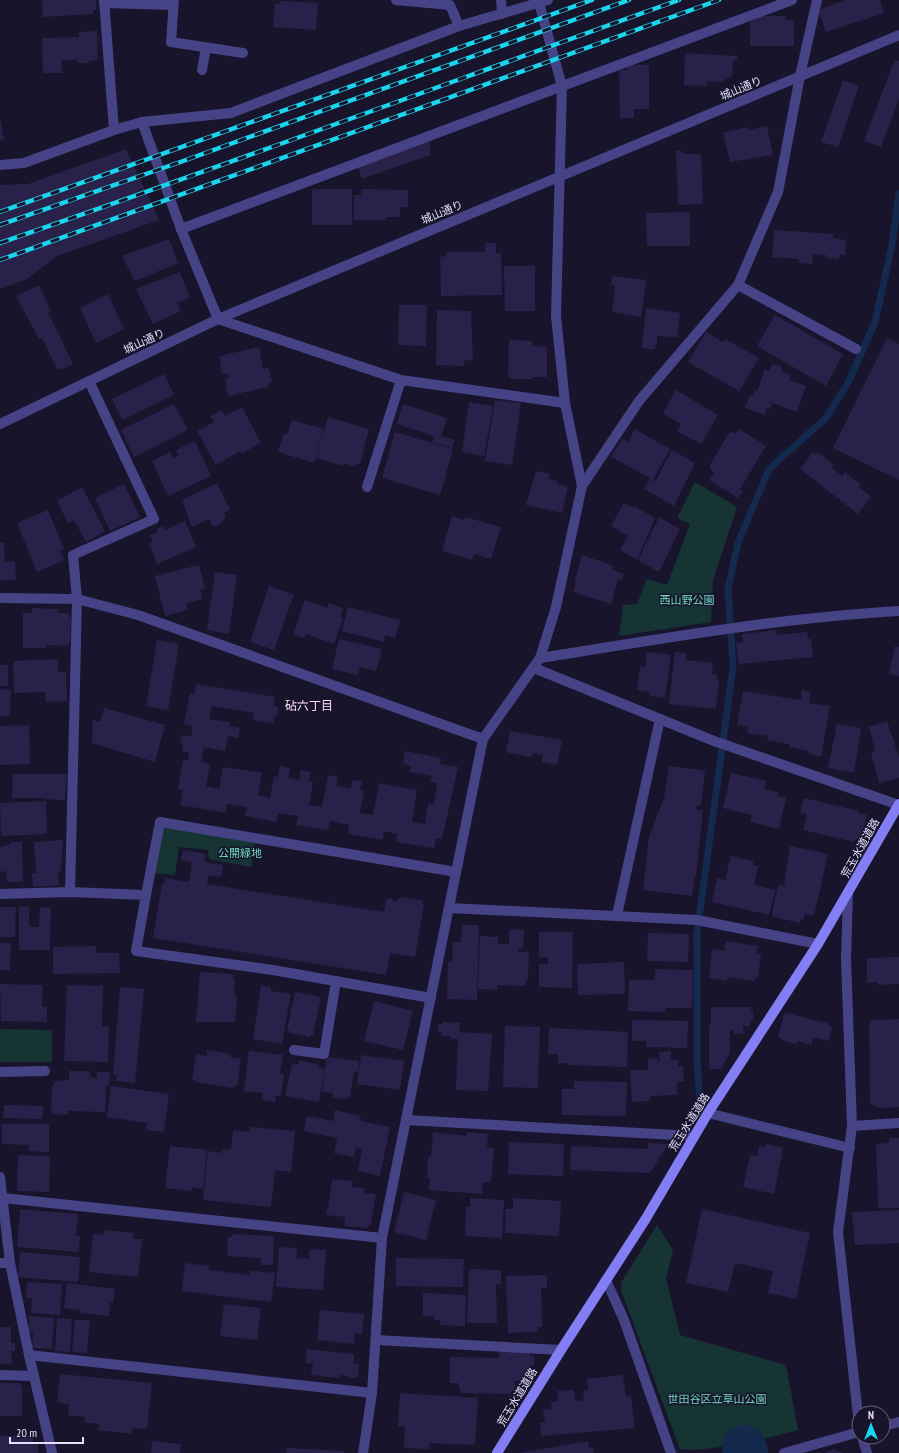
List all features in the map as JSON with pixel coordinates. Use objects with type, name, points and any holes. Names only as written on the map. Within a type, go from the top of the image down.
[{"type":"main road","name":"荒玉水道道路","points":[[497,1453],[560,1350],[645,1220],[708,1113],[818,944],[899,805]]},
{"type":"street","points":[[399,0],[450,5],[458,26]]},
{"type":"street","points":[[501,0],[502,14]]},
{"type":"street","points":[[181,229],[792,0]]},
{"type":"street","points":[[363,1453],[372,1394],[382,1238],[483,739],[540,658],[556,607],[582,486],[639,401],[738,285],[778,192],[800,76],[817,0]]},
{"type":"street","points":[[114,130],[104,2],[174,3],[171,42],[243,53]]},
{"type":"street","points":[[0,165],[24,163],[114,130],[142,122],[231,113],[458,26],[544,2],[562,86],[558,177],[556,316],[565,403],[582,486]]},
{"type":"street","name":"城山通り","points":[[0,424],[218,319],[899,34]]},
{"type":"street","points":[[202,70],[206,48]]},
{"type":"street","points":[[142,122],[181,229],[218,319],[401,380],[565,403]]},
{"type":"street","points":[[738,285],[856,349]]},
{"type":"street","points":[[367,487],[401,380]]},
{"type":"street","points":[[70,892],[77,599],[74,556],[154,519],[89,381]]},
{"type":"street","points":[[0,598],[77,599],[138,615],[483,739]]},
{"type":"street","points":[[540,658],[725,628],[737,628],[844,614],[899,611]]},
{"type":"street","points":[[534,668],[714,741],[899,805]]},
{"type":"street","points":[[618,915],[660,719]]},
{"type":"street","points":[[431,998],[336,981],[136,951],[160,822],[456,872]]},
{"type":"street","points":[[0,894],[70,892],[146,895]]},
{"type":"street","points":[[848,893],[846,959],[852,1126],[838,1232],[857,1405]]},
{"type":"street","points":[[449,908],[618,915],[711,921],[818,944]]},
{"type":"street","points":[[294,1050],[324,1054],[336,981]]},
{"type":"street","points":[[0,1072],[45,1071]]},
{"type":"street","points":[[708,1113],[850,1148]]},
{"type":"street","points":[[406,1120],[694,1136]]},
{"type":"street","points":[[852,1126],[899,1123]]},
{"type":"street","points":[[0,1177],[3,1198],[5,1263],[29,1355],[52,1453]]},
{"type":"street","points":[[3,1198],[382,1238]]},
{"type":"street","points":[[606,1280],[624,1320],[671,1453]]},
{"type":"street","points":[[376,1340],[560,1350]]},
{"type":"street","points":[[29,1355],[372,1394]]},
{"type":"street","points":[[0,1375],[34,1376]]},
{"type":"street","points":[[784,1453],[851,1434]]},
{"type":"green space","name":"西山野公園","points":[[695,482],[737,507],[713,580],[711,622],[619,636],[623,605],[637,604],[647,579],[667,585],[690,524],[677,518]]},
{"type":"green space","name":"公開緑地","points":[[162,826],[255,843],[251,867],[209,859],[208,850],[179,847],[175,875],[153,873]]},
{"type":"green space","points":[[0,1029],[52,1030],[52,1062],[0,1062]]},
{"type":"green space","name":"世田谷区立草山公園","points":[[657,1225],[673,1250],[666,1279],[680,1335],[786,1365],[798,1430],[755,1441],[721,1447],[691,1450],[680,1449],[622,1293],[621,1283]]},
{"type":"building","points":[[42,0],[96,0],[96,10],[93,10],[93,14],[43,17]]},
{"type":"building","points":[[845,0],[880,0],[884,13],[826,32],[818,10]]},
{"type":"building","points":[[280,1],[318,3],[316,30],[273,27],[275,3],[280,4]]},
{"type":"building","points":[[761,16],[786,16],[786,20],[794,20],[794,46],[750,46],[750,22]]},
{"type":"building","points":[[97,31],[98,60],[89,61],[89,63],[77,63],[77,60],[61,60],[62,73],[43,73],[42,38],[79,37],[79,32]]},
{"type":"building","points":[[685,53],[737,56],[737,60],[733,60],[732,76],[721,82],[707,81],[707,86],[684,85]]},
{"type":"building","points":[[894,61],[899,61],[899,99],[881,147],[864,141]]},
{"type":"building","points":[[627,65],[649,65],[649,109],[634,109],[634,118],[620,118],[619,70],[627,70]]},
{"type":"building","points":[[843,80],[859,86],[838,147],[821,142]]},
{"type":"building","points":[[0,118],[4,139],[0,140]]},
{"type":"building","points":[[767,126],[773,155],[730,162],[723,132],[748,127],[748,130]]},
{"type":"building","points":[[430,136],[430,155],[362,179],[358,168]]},
{"type":"building","points":[[126,149],[159,220],[57,256],[25,280],[0,289],[0,185],[28,184]]},
{"type":"building","points":[[676,151],[682,151],[683,154],[701,154],[703,204],[678,205]]},
{"type":"building","points":[[312,189],[352,189],[352,225],[312,225]]},
{"type":"building","points":[[361,189],[408,190],[408,207],[400,207],[400,217],[386,217],[386,220],[354,220],[354,195],[361,195]]},
{"type":"building","points":[[690,212],[690,246],[647,246],[646,213]]},
{"type":"building","points":[[774,230],[833,234],[833,238],[846,240],[845,255],[839,255],[839,259],[825,258],[826,255],[813,254],[812,264],[798,263],[799,259],[772,257]]},
{"type":"building","points":[[169,239],[178,263],[135,281],[122,256]]},
{"type":"building","points":[[485,243],[496,243],[496,253],[501,253],[502,295],[441,296],[440,257],[446,256],[446,252],[485,252]]},
{"type":"building","points":[[504,266],[535,266],[535,311],[505,311]]},
{"type":"building","points":[[180,272],[190,298],[177,303],[180,310],[179,312],[153,324],[136,289]]},
{"type":"building","points":[[613,276],[646,280],[641,317],[612,312],[615,286],[611,285]]},
{"type":"building","points":[[39,285],[51,311],[48,312],[73,364],[61,370],[60,367],[57,369],[42,338],[39,339],[16,296]]},
{"type":"building","points":[[108,294],[124,329],[96,343],[80,308]]},
{"type":"building","points":[[399,305],[427,305],[426,346],[398,345]]},
{"type":"building","points":[[646,308],[680,313],[677,337],[657,336],[657,345],[655,345],[655,349],[642,348]]},
{"type":"building","points":[[437,310],[471,311],[473,361],[464,360],[464,366],[436,365]]},
{"type":"building","points":[[775,315],[843,354],[826,386],[757,346]]},
{"type":"building","points":[[706,332],[723,342],[725,339],[759,358],[739,391],[688,362]]},
{"type":"building","points":[[887,338],[899,344],[899,480],[833,448]]},
{"type":"building","points":[[509,340],[532,341],[532,346],[547,347],[547,377],[510,379],[510,377],[508,377]]},
{"type":"building","points":[[259,347],[263,369],[268,367],[272,382],[267,384],[268,387],[228,396],[225,379],[229,378],[228,373],[222,374],[219,356]]},
{"type":"building","points":[[772,364],[782,367],[781,371],[791,375],[789,380],[806,386],[797,412],[767,401],[772,404],[770,409],[767,408],[765,415],[745,408],[750,395],[753,396],[755,390],[757,391],[765,369],[770,371]]},
{"type":"building","points":[[164,374],[174,395],[122,420],[112,399]]},
{"type":"building","points":[[676,390],[718,415],[701,444],[677,431],[681,424],[663,413]]},
{"type":"building","points":[[495,400],[521,403],[512,465],[485,461]]},
{"type":"building","points":[[469,402],[493,406],[484,456],[462,452]]},
{"type":"building","points":[[174,404],[188,430],[134,457],[121,430]]},
{"type":"building","points":[[403,404],[447,418],[441,436],[455,440],[452,448],[432,442],[434,436],[397,424]]},
{"type":"building","points":[[242,407],[261,443],[242,453],[240,451],[216,465],[197,431],[214,422],[210,416],[222,410],[225,416]]},
{"type":"building","points":[[328,417],[369,429],[360,464],[356,463],[355,467],[344,463],[343,466],[316,458]]},
{"type":"building","points":[[292,420],[324,429],[314,463],[278,452],[284,433],[287,435]]},
{"type":"building","points":[[635,429],[670,449],[653,480],[655,482],[672,450],[695,463],[674,506],[644,489],[650,478],[611,457],[622,439],[628,442]]},
{"type":"building","points":[[739,429],[766,446],[740,489],[743,491],[738,498],[709,480],[714,472],[710,469],[710,465],[730,431],[735,434]]},
{"type":"building","points":[[395,432],[453,449],[440,495],[382,478]]},
{"type":"building","points":[[195,441],[211,476],[168,496],[152,461],[170,452],[173,458],[179,455],[176,450]]},
{"type":"building","points":[[813,452],[816,454],[818,452],[834,465],[832,468],[842,476],[845,472],[861,485],[859,487],[871,497],[858,514],[800,469]]},
{"type":"building","points":[[536,471],[550,474],[549,479],[557,481],[557,484],[568,487],[562,513],[526,505]]},
{"type":"building","points":[[217,483],[230,510],[224,513],[226,516],[222,523],[213,527],[209,519],[192,527],[182,500]]},
{"type":"building","points":[[124,484],[140,517],[110,531],[95,498]]},
{"type":"building","points":[[82,487],[105,531],[86,542],[74,520],[68,523],[57,501]]},
{"type":"building","points":[[624,503],[633,508],[634,506],[655,518],[637,560],[620,550],[628,536],[611,526]]},
{"type":"building","points":[[48,510],[64,549],[60,551],[64,560],[37,572],[17,523]]},
{"type":"building","points":[[452,516],[464,520],[465,517],[501,527],[491,559],[474,554],[472,560],[442,551]]},
{"type":"building","points":[[659,517],[680,529],[659,572],[638,560]]},
{"type":"building","points":[[185,521],[196,547],[157,564],[149,544],[153,542],[150,536],[158,532],[157,529],[164,526],[165,530]]},
{"type":"building","points":[[0,543],[4,543],[5,562],[15,562],[16,580],[0,580]]},
{"type":"building","points":[[582,555],[614,566],[612,570],[624,574],[621,580],[618,579],[611,604],[573,592]]},
{"type":"building","points":[[199,565],[205,588],[200,590],[203,599],[186,603],[188,610],[165,616],[155,576]]},
{"type":"building","points":[[215,572],[237,575],[229,634],[207,630]]},
{"type":"building","points":[[269,586],[294,595],[274,650],[250,642]]},
{"type":"building","points":[[305,600],[327,608],[329,603],[343,608],[340,617],[343,618],[334,644],[306,634],[304,638],[293,635]]},
{"type":"building","points":[[348,607],[400,620],[395,638],[385,635],[384,642],[342,631]]},
{"type":"building","points":[[32,608],[58,609],[58,613],[69,613],[69,617],[71,617],[70,643],[68,643],[68,646],[46,645],[46,648],[23,648],[23,613],[32,613]]},
{"type":"building","points":[[776,630],[777,635],[807,632],[808,639],[811,639],[813,657],[739,664],[736,643],[743,642],[742,634]]},
{"type":"building","points":[[339,639],[382,649],[376,671],[360,667],[358,675],[332,669]]},
{"type":"building","points":[[157,640],[179,644],[168,710],[146,706]]},
{"type":"building","points":[[895,646],[899,647],[899,676],[889,674]]},
{"type":"building","points":[[647,652],[671,655],[665,698],[649,696],[650,692],[637,690],[640,667],[645,667]]},
{"type":"building","points":[[675,652],[686,653],[685,660],[713,663],[712,674],[717,674],[717,680],[719,680],[716,709],[669,704]]},
{"type":"building","points":[[58,659],[58,672],[66,672],[67,701],[46,702],[45,692],[14,693],[13,661]]},
{"type":"building","points":[[0,665],[8,665],[8,686],[0,686]]},
{"type":"building","points":[[196,684],[275,697],[273,706],[278,707],[277,717],[274,717],[273,723],[253,720],[254,713],[212,706],[209,719],[230,722],[229,726],[240,728],[238,738],[228,736],[225,751],[204,747],[201,762],[210,764],[206,786],[219,789],[223,767],[262,773],[258,795],[270,798],[274,776],[278,777],[280,766],[290,768],[288,778],[299,780],[301,770],[311,772],[309,781],[313,782],[309,805],[322,807],[328,775],[338,777],[336,786],[351,789],[352,780],[362,781],[360,790],[364,791],[360,813],[373,815],[379,783],[417,790],[412,822],[425,824],[428,803],[434,804],[437,783],[430,782],[432,776],[410,772],[411,766],[403,764],[405,751],[441,758],[440,764],[458,767],[442,839],[436,839],[434,848],[396,842],[397,834],[384,831],[383,840],[348,834],[349,825],[330,821],[328,830],[296,825],[298,816],[278,813],[276,822],[245,816],[247,807],[227,804],[226,813],[180,805],[183,790],[178,789],[183,760],[188,761],[189,753],[182,751],[183,743],[180,743],[182,735],[191,737],[193,726],[184,724],[190,693],[194,694]]},
{"type":"building","points":[[0,689],[11,690],[10,716],[0,716]]},
{"type":"building","points":[[802,690],[811,692],[809,703],[830,706],[821,757],[809,754],[809,751],[789,747],[789,744],[767,740],[768,736],[747,733],[748,727],[737,725],[743,691],[801,700]]},
{"type":"building","points":[[104,708],[165,725],[155,762],[92,743],[93,720],[100,722]]},
{"type":"building","points":[[887,721],[899,757],[899,778],[879,783],[871,752],[875,751],[869,727]]},
{"type":"building","points":[[837,724],[861,728],[854,773],[828,768]]},
{"type":"building","points":[[29,725],[30,764],[0,765],[0,726]]},
{"type":"building","points":[[510,731],[562,740],[557,765],[542,762],[543,755],[532,753],[531,757],[506,752]]},
{"type":"building","points":[[669,766],[701,770],[705,772],[701,805],[697,805],[696,810],[703,810],[696,876],[692,896],[643,890],[649,837],[664,798]]},
{"type":"building","points":[[731,773],[766,781],[764,789],[778,792],[777,796],[786,798],[779,829],[750,822],[752,815],[723,808]]},
{"type":"building","points":[[13,774],[67,774],[65,800],[45,798],[12,798]]},
{"type":"building","points":[[804,798],[859,811],[858,813],[867,815],[861,841],[855,839],[854,842],[803,830],[807,814],[800,813]]},
{"type":"building","points":[[46,801],[47,834],[1,836],[0,803]]},
{"type":"building","points":[[63,840],[61,871],[58,872],[59,885],[33,887],[32,873],[36,873],[34,842]]},
{"type":"building","points":[[11,842],[22,842],[23,882],[7,882],[6,871],[0,872],[0,847],[11,844]]},
{"type":"building","points":[[790,846],[828,854],[814,916],[805,914],[800,923],[774,917],[772,915],[778,885],[784,886]]},
{"type":"building","points":[[183,850],[206,854],[204,862],[223,865],[221,877],[209,875],[207,884],[384,912],[386,900],[389,898],[397,902],[397,899],[401,899],[401,897],[423,901],[422,904],[424,904],[415,957],[390,953],[386,975],[153,938],[162,883],[165,883],[165,878],[189,882],[192,862],[181,860]]},
{"type":"building","points":[[731,856],[753,861],[753,865],[758,866],[754,885],[775,890],[769,915],[712,902],[717,878],[725,880]]},
{"type":"building","points":[[0,907],[16,907],[15,937],[0,937]]},
{"type":"building","points":[[19,907],[29,907],[29,927],[39,927],[40,907],[51,908],[50,950],[19,950]]},
{"type":"building","points":[[462,925],[479,925],[477,1000],[447,999],[448,962],[452,962],[453,942],[461,942]]},
{"type":"building","points":[[509,929],[524,930],[523,948],[519,948],[518,952],[529,952],[528,980],[526,980],[525,986],[497,985],[497,990],[478,989],[480,936],[498,937],[498,944],[509,944]]},
{"type":"building","points":[[539,932],[573,932],[572,988],[539,987],[539,964],[548,964],[548,957],[539,957]]},
{"type":"building","points":[[648,933],[689,934],[688,962],[647,961]]},
{"type":"building","points":[[726,941],[758,946],[757,953],[761,954],[758,978],[755,978],[755,981],[727,977],[727,981],[709,978],[712,949],[724,951]]},
{"type":"building","points":[[0,943],[11,943],[10,970],[0,970]]},
{"type":"building","points":[[96,946],[96,953],[119,953],[120,973],[53,974],[53,947]]},
{"type":"building","points":[[899,957],[899,984],[878,985],[878,982],[867,983],[867,958]]},
{"type":"building","points":[[624,962],[625,994],[578,995],[577,964]]},
{"type":"building","points":[[655,969],[693,970],[692,1008],[665,1008],[665,1012],[628,1011],[629,980],[655,980]]},
{"type":"building","points":[[200,972],[233,974],[233,980],[235,980],[234,995],[237,996],[235,1022],[196,1022]]},
{"type":"building","points":[[0,984],[43,985],[42,1007],[47,1007],[47,1022],[1,1021]]},
{"type":"building","points":[[67,985],[103,986],[102,1026],[109,1026],[108,1062],[64,1061]]},
{"type":"building","points":[[261,985],[271,987],[271,991],[291,994],[282,1044],[253,1039]]},
{"type":"building","points":[[120,987],[144,989],[135,1083],[116,1081],[117,1075],[113,1075]]},
{"type":"building","points":[[295,992],[321,997],[313,1035],[310,1035],[310,1037],[289,1033],[290,1031],[287,1030]]},
{"type":"building","points":[[374,1001],[413,1011],[403,1050],[364,1041]]},
{"type":"building","points":[[711,1007],[751,1007],[751,1011],[753,1011],[753,1020],[750,1020],[750,1026],[743,1026],[743,1034],[734,1034],[734,1030],[730,1030],[730,1053],[721,1069],[709,1069],[709,1025],[711,1025]]},
{"type":"building","points":[[786,1013],[830,1024],[829,1026],[832,1027],[828,1041],[813,1037],[811,1045],[798,1041],[798,1043],[795,1044],[781,1040],[778,1037],[784,1014]]},
{"type":"building","points":[[899,1019],[899,1107],[878,1108],[870,1103],[869,1022],[872,1020]]},
{"type":"building","points":[[632,1020],[688,1021],[687,1048],[646,1047],[646,1041],[632,1041]]},
{"type":"building","points":[[442,1022],[460,1023],[459,1032],[492,1034],[488,1091],[456,1090],[458,1039],[451,1039],[451,1036],[441,1036],[442,1033],[438,1032],[438,1024],[442,1024]]},
{"type":"building","points":[[505,1026],[540,1027],[538,1088],[503,1087]]},
{"type":"building","points":[[549,1028],[628,1032],[627,1067],[568,1065],[568,1063],[558,1063],[558,1054],[548,1054]]},
{"type":"building","points":[[207,1050],[230,1054],[230,1057],[241,1059],[237,1086],[234,1085],[233,1088],[192,1080],[196,1054],[207,1056]]},
{"type":"building","points":[[249,1051],[283,1055],[280,1073],[284,1074],[281,1096],[276,1095],[275,1102],[262,1100],[263,1093],[244,1091]]},
{"type":"building","points":[[671,1051],[671,1060],[678,1059],[678,1066],[683,1066],[684,1081],[677,1081],[677,1095],[650,1096],[650,1101],[632,1102],[630,1070],[648,1070],[648,1059],[657,1058],[657,1062],[660,1062],[659,1052]]},
{"type":"building","points":[[361,1055],[404,1061],[400,1090],[357,1084]]},
{"type":"building","points":[[327,1057],[359,1061],[358,1072],[354,1071],[350,1097],[347,1097],[346,1099],[333,1098],[333,1093],[322,1092]]},
{"type":"building","points":[[299,1060],[319,1065],[319,1068],[325,1069],[319,1102],[285,1096],[292,1063],[298,1064]]},
{"type":"building","points":[[69,1071],[90,1071],[90,1077],[97,1078],[97,1072],[110,1072],[109,1086],[106,1086],[105,1112],[68,1111],[68,1115],[53,1114],[53,1111],[51,1111],[52,1086],[54,1086],[54,1081],[69,1080]]},
{"type":"building","points":[[574,1081],[627,1082],[626,1116],[562,1115],[562,1089],[574,1089]]},
{"type":"building","points":[[111,1086],[169,1094],[164,1132],[146,1130],[147,1123],[107,1117]]},
{"type":"building","points":[[4,1105],[43,1106],[42,1119],[3,1118]]},
{"type":"building","points":[[335,1110],[361,1116],[360,1121],[390,1127],[380,1176],[358,1171],[362,1149],[356,1148],[354,1157],[334,1153],[337,1138],[304,1131],[307,1116],[333,1121]]},
{"type":"building","points":[[2,1124],[49,1124],[49,1152],[29,1151],[29,1145],[2,1144]]},
{"type":"building","points":[[250,1127],[295,1131],[291,1172],[275,1170],[271,1207],[203,1200],[208,1151],[221,1153],[221,1149],[231,1150],[233,1130],[249,1132]]},
{"type":"building","points":[[433,1132],[466,1136],[467,1132],[488,1134],[487,1147],[494,1148],[492,1175],[490,1182],[483,1182],[482,1194],[429,1190],[430,1178],[427,1177],[428,1156],[431,1157]]},
{"type":"building","points":[[889,1138],[899,1138],[899,1208],[878,1208],[876,1144],[889,1143]]},
{"type":"building","points":[[509,1142],[564,1144],[563,1176],[508,1174]]},
{"type":"building","points":[[648,1143],[668,1144],[650,1173],[570,1170],[571,1146],[648,1149]]},
{"type":"building","points":[[766,1144],[783,1148],[774,1194],[743,1187],[750,1155],[757,1156],[759,1146],[765,1147]]},
{"type":"building","points":[[170,1146],[207,1150],[203,1189],[192,1187],[192,1191],[165,1188]]},
{"type":"building","points":[[18,1155],[50,1156],[49,1192],[17,1191]]},
{"type":"building","points":[[332,1179],[353,1181],[352,1187],[365,1188],[364,1193],[376,1194],[371,1224],[367,1228],[345,1226],[345,1217],[326,1215]]},
{"type":"building","points":[[404,1192],[436,1200],[426,1240],[394,1232]]},
{"type":"building","points":[[470,1198],[504,1200],[502,1238],[465,1236],[466,1207],[470,1207]]},
{"type":"building","points":[[513,1198],[561,1201],[559,1236],[505,1233],[506,1209],[513,1209]]},
{"type":"building","points":[[20,1209],[78,1214],[76,1236],[80,1236],[79,1252],[17,1247]]},
{"type":"building","points":[[702,1209],[810,1233],[796,1299],[768,1293],[773,1271],[735,1263],[728,1292],[686,1283]]},
{"type":"building","points":[[899,1210],[899,1243],[855,1245],[852,1212]]},
{"type":"building","points":[[105,1230],[134,1233],[133,1239],[142,1239],[138,1277],[89,1272],[93,1234],[104,1235]]},
{"type":"building","points":[[232,1234],[274,1236],[273,1265],[261,1265],[261,1258],[227,1256],[228,1237],[232,1237]]},
{"type":"building","points":[[279,1247],[297,1248],[296,1258],[309,1259],[309,1249],[326,1250],[323,1290],[276,1287]]},
{"type":"building","points":[[20,1252],[80,1257],[78,1282],[18,1277]]},
{"type":"building","points":[[396,1258],[464,1259],[463,1287],[396,1286]]},
{"type":"building","points":[[185,1263],[209,1266],[209,1270],[249,1275],[250,1271],[275,1273],[271,1302],[182,1291]]},
{"type":"building","points":[[469,1269],[501,1270],[501,1285],[496,1284],[497,1323],[467,1323]]},
{"type":"building","points":[[547,1275],[547,1288],[541,1288],[542,1327],[537,1327],[538,1332],[508,1333],[506,1276]]},
{"type":"building","points":[[27,1282],[62,1284],[60,1315],[31,1313],[32,1298],[26,1298]]},
{"type":"building","points":[[67,1283],[115,1289],[113,1303],[110,1302],[109,1316],[80,1313],[81,1310],[64,1308]]},
{"type":"building","points":[[423,1293],[466,1295],[465,1326],[440,1325],[440,1320],[434,1320],[435,1316],[423,1316]]},
{"type":"building","points":[[224,1304],[261,1308],[257,1340],[220,1336]]},
{"type":"building","points":[[320,1310],[364,1314],[362,1334],[355,1333],[354,1344],[317,1340]]},
{"type":"building","points":[[29,1316],[54,1318],[52,1349],[32,1348],[33,1333],[28,1333]]},
{"type":"building","points":[[57,1318],[72,1319],[70,1352],[55,1351]]},
{"type":"building","points":[[75,1320],[90,1320],[87,1353],[72,1352]]},
{"type":"building","points":[[0,1327],[11,1327],[11,1343],[15,1343],[15,1351],[11,1351],[12,1363],[0,1364]]},
{"type":"building","points":[[307,1349],[354,1354],[354,1363],[359,1364],[358,1377],[349,1379],[349,1376],[340,1375],[339,1378],[311,1375],[313,1364],[306,1363]]},
{"type":"building","points":[[499,1351],[530,1352],[530,1356],[534,1356],[534,1366],[530,1366],[530,1374],[526,1374],[526,1381],[515,1381],[514,1391],[510,1391],[510,1394],[461,1393],[458,1383],[450,1383],[450,1357],[499,1358]]},
{"type":"building","points":[[60,1374],[152,1383],[147,1429],[133,1428],[132,1434],[98,1430],[99,1424],[84,1422],[85,1417],[68,1415],[69,1404],[57,1402]]},
{"type":"building","points":[[623,1375],[626,1397],[631,1396],[635,1428],[541,1436],[540,1423],[545,1423],[543,1410],[552,1409],[551,1402],[558,1401],[557,1391],[574,1390],[575,1401],[584,1400],[583,1391],[588,1390],[587,1379]]},
{"type":"building","points":[[0,1383],[20,1383],[22,1388],[22,1416],[0,1416]]},
{"type":"building","points":[[400,1393],[478,1398],[475,1445],[429,1443],[429,1449],[404,1448],[405,1427],[398,1426]]},
{"type":"building","points":[[0,1436],[33,1436],[33,1443],[38,1443],[38,1453],[0,1453]]},
{"type":"building","points":[[152,1441],[181,1444],[180,1453],[151,1453]]},
{"type":"building","points":[[588,1441],[589,1448],[593,1447],[594,1453],[520,1453]]},
{"type":"building","points":[[287,1448],[344,1451],[344,1453],[286,1453]]},
{"type":"building","points":[[834,1449],[843,1453],[825,1453]]},
{"type":"waterway","points":[[700,1105],[697,1058],[697,933],[733,667],[728,589],[738,543],[769,469],[826,418],[849,381],[875,322],[892,245],[899,194]]},
{"type":"waterway","points":[[744,1447],[746,1453]]},
{"type":"railway","points":[[0,212],[592,0]]},
{"type":"railway","points":[[0,225],[186,160],[629,0]]},
{"type":"railway","points":[[0,243],[679,0]]},
{"type":"railway","points":[[0,260],[719,0]]},
{"type":"district","name":"砧六丁目","points":[[309,705]]}]
